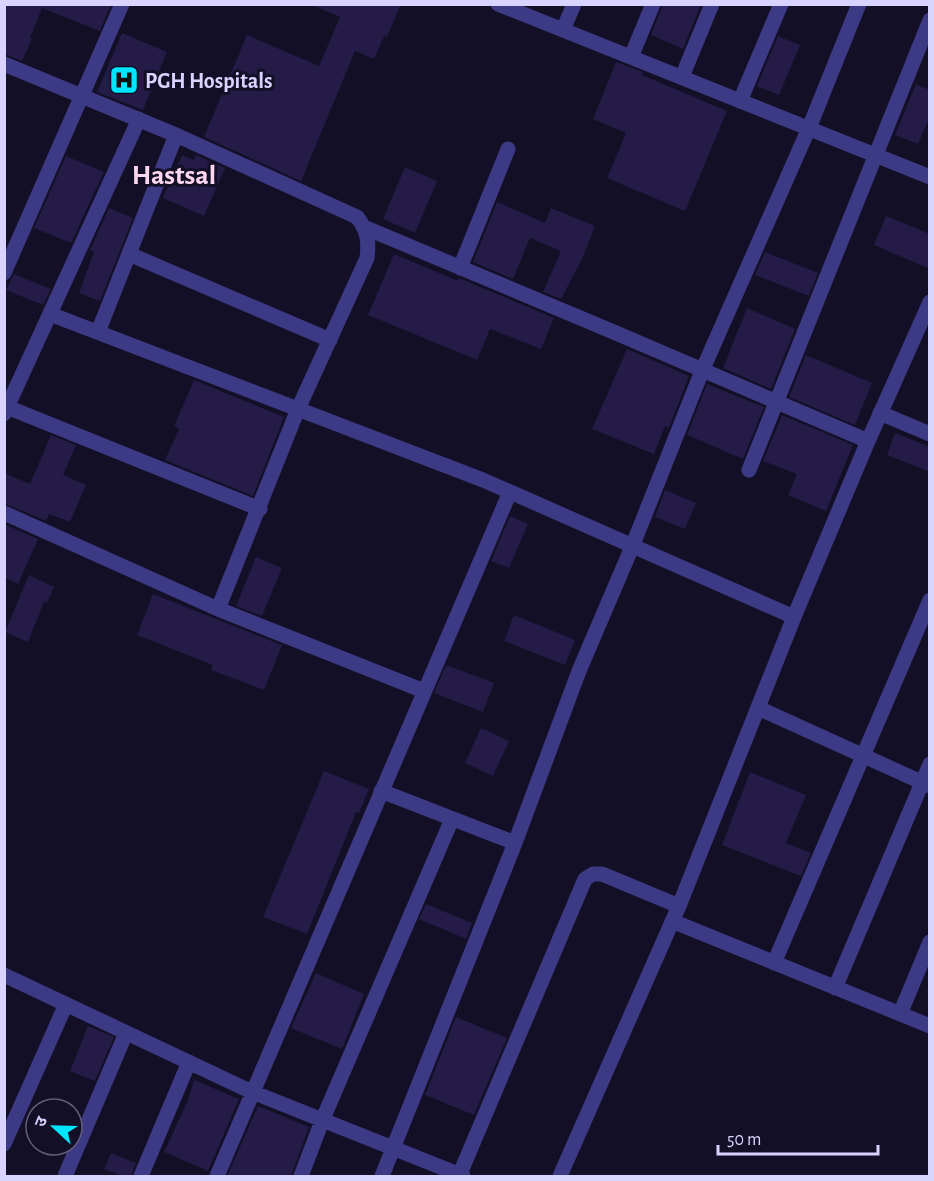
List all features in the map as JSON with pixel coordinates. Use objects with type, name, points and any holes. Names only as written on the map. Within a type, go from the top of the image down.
[{"type":"street","points":[[4,273],[122,4]]},
{"type":"street","points":[[498,4],[930,177]]},
{"type":"street","points":[[563,30],[574,4]]},
{"type":"street","points":[[631,57],[653,4]]},
{"type":"street","points":[[682,77],[712,4]]},
{"type":"street","points":[[740,101],[781,4]]},
{"type":"street","points":[[382,1176],[515,843],[579,671],[632,547],[702,371],[809,128],[859,4]]},
{"type":"street","points":[[749,470],[930,20]]},
{"type":"street","points":[[4,64],[176,135],[357,218],[366,228],[868,441]]},
{"type":"street","points":[[139,119],[6,410],[260,509]]},
{"type":"street","points":[[98,332],[176,135]]},
{"type":"street","points":[[460,268],[508,149]]},
{"type":"street","points":[[218,609],[260,509],[298,409],[368,258],[369,242],[366,228]]},
{"type":"street","points":[[129,254],[330,340]]},
{"type":"street","points":[[560,1176],[679,906],[794,617],[880,412],[930,302]]},
{"type":"street","points":[[50,314],[510,492],[794,617]]},
{"type":"street","points":[[880,412],[930,434]]},
{"type":"street","points":[[217,1176],[510,492]]},
{"type":"street","points":[[4,513],[218,609],[424,691]]},
{"type":"street","points":[[774,963],[930,600]]},
{"type":"street","points":[[758,708],[926,785]]},
{"type":"street","points":[[835,988],[926,785],[930,764]]},
{"type":"street","points":[[381,791],[515,843]]},
{"type":"street","points":[[301,1176],[322,1121],[452,819]]},
{"type":"street","points":[[4,975],[252,1092],[461,1176],[585,879],[593,874],[602,874],[679,906]]},
{"type":"street","points":[[672,921],[930,1026]]},
{"type":"street","points":[[900,1014],[930,942]]},
{"type":"street","points":[[4,1144],[66,1004]]},
{"type":"street","points":[[65,1176],[126,1033]]},
{"type":"street","points":[[141,1176],[189,1062]]},
{"type":"building","points":[[4,4],[111,4],[100,31],[42,8],[22,61],[4,54]]},
{"type":"building","points":[[310,4],[401,4],[387,37],[384,36],[374,59],[355,51],[301,181],[204,137],[247,35],[319,66],[340,17]]},
{"type":"building","points":[[663,4],[701,4],[683,49],[651,35]]},
{"type":"building","points":[[122,33],[167,52],[143,110],[97,92]]},
{"type":"building","points":[[778,36],[800,45],[779,95],[757,86]]},
{"type":"building","points":[[616,62],[727,111],[685,211],[607,178],[626,133],[593,119]]},
{"type":"building","points":[[916,84],[930,90],[930,116],[918,144],[895,135]]},
{"type":"building","points":[[182,155],[194,160],[196,155],[225,168],[204,216],[163,198]]},
{"type":"building","points":[[66,156],[104,172],[71,243],[34,228]]},
{"type":"building","points":[[405,167],[437,181],[415,233],[383,219]]},
{"type":"building","points":[[497,202],[545,223],[551,208],[595,226],[582,259],[561,299],[543,292],[561,251],[530,238],[513,279],[473,262]]},
{"type":"building","points":[[109,208],[133,218],[100,301],[79,293],[94,252],[90,250]]},
{"type":"building","points":[[886,216],[930,234],[930,269],[874,245]]},
{"type":"building","points":[[765,252],[818,273],[809,296],[755,275]]},
{"type":"building","points":[[394,254],[458,281],[459,278],[554,318],[541,349],[490,329],[477,360],[368,315]]},
{"type":"building","points":[[14,274],[51,289],[43,305],[6,290]]},
{"type":"building","points":[[747,308],[795,329],[771,389],[723,368]]},
{"type":"building","points":[[627,349],[689,376],[669,428],[665,426],[654,454],[592,429]]},
{"type":"building","points":[[806,355],[872,383],[855,425],[789,397]]},
{"type":"building","points":[[194,380],[284,417],[253,496],[165,460],[179,429],[174,426]]},
{"type":"building","points":[[707,384],[764,407],[743,459],[687,435]]},
{"type":"building","points":[[782,415],[853,445],[826,511],[788,495],[797,474],[763,461]]},
{"type":"building","points":[[895,433],[930,447],[930,472],[887,455]]},
{"type":"building","points":[[51,435],[76,445],[63,475],[86,485],[70,522],[49,514],[46,521],[4,503],[4,473],[30,484]]},
{"type":"building","points":[[665,490],[696,503],[685,529],[655,517]]},
{"type":"building","points":[[510,516],[528,524],[509,568],[491,561]]},
{"type":"building","points":[[4,524],[38,539],[18,584],[4,577]]},
{"type":"building","points":[[256,557],[282,568],[262,616],[236,606]]},
{"type":"building","points":[[29,575],[54,587],[47,603],[44,602],[28,642],[5,632]]},
{"type":"building","points":[[153,594],[282,645],[264,690],[211,670],[213,665],[137,635]]},
{"type":"building","points":[[514,615],[575,640],[565,665],[504,641]]},
{"type":"building","points":[[446,665],[494,683],[483,712],[434,693]]},
{"type":"building","points":[[481,728],[509,741],[493,776],[465,763]]},
{"type":"building","points":[[324,771],[369,789],[359,813],[356,812],[307,934],[263,917]]},
{"type":"building","points":[[750,772],[806,795],[786,843],[811,853],[801,876],[722,845]]},
{"type":"building","points":[[426,904],[472,923],[466,939],[419,919]]},
{"type":"building","points":[[316,973],[364,994],[342,1049],[291,1028]]},
{"type":"building","points":[[456,1017],[507,1038],[474,1115],[425,1095]]},
{"type":"building","points":[[88,1026],[114,1037],[95,1081],[70,1071]]},
{"type":"building","points":[[194,1080],[239,1099],[208,1171],[164,1152],[188,1100]]},
{"type":"building","points":[[258,1106],[309,1127],[291,1176],[227,1176]]},
{"type":"building","points":[[111,1153],[136,1163],[131,1176],[122,1176],[104,1169]]},
{"type":"place","name":"PGH Hospitals","points":[[124,80]]},
{"type":"district","name":"Hastsal","points":[[174,174]]}]
